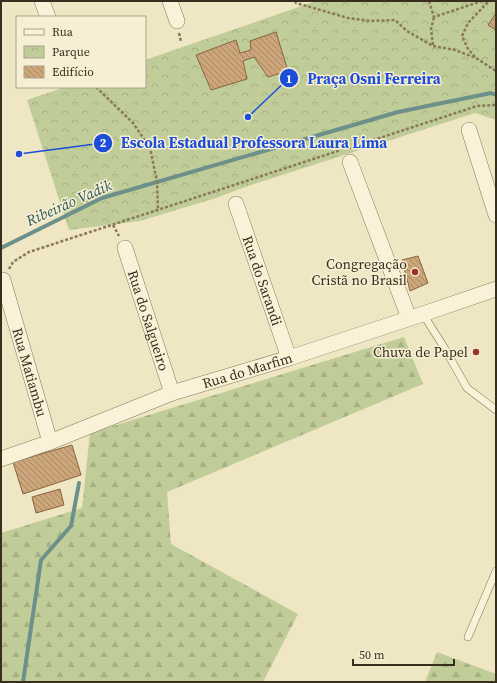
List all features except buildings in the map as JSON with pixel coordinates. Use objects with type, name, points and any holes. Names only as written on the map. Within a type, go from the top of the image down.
[{"type":"street","points":[[42,1],[48,16]]},
{"type":"street","points":[[170,1],[177,21]]},
{"type":"street","points":[[469,130],[496,215]]},
{"type":"street","points":[[350,162],[416,316]]},
{"type":"street","name":"Rua do Sarandi","points":[[236,204],[289,358]]},
{"type":"street","name":"Rua do Salgueiro","points":[[125,248],[172,393]]},
{"type":"street","name":"Rua Matiambu","points":[[3,280],[50,442]]},
{"type":"street","name":"Rua do Marfim","points":[[1,459],[50,442],[172,393],[289,358],[496,289]]},
{"type":"lane","points":[[416,316],[445,349],[468,388],[496,410]]},
{"type":"lane","points":[[468,637],[496,571]]},
{"type":"path","points":[[295,1],[296,3],[348,18],[370,21],[395,20],[407,31],[433,46],[455,50],[476,58],[496,71]]},
{"type":"path","points":[[429,1],[434,17],[431,29],[433,46]]},
{"type":"path","points":[[434,17],[482,1]]},
{"type":"path","points":[[476,58],[468,49],[462,36],[468,23],[489,1]]},
{"type":"path","points":[[97,88],[133,123],[150,148],[157,182],[158,210]]},
{"type":"path","points":[[3,280],[13,262],[29,252],[477,106],[496,105]]},
{"type":"green space","points":[[316,1],[496,1],[496,120],[475,113],[245,187],[216,198],[140,221],[69,230],[27,100],[62,88],[146,88],[146,60]]},
{"type":"green space","points":[[404,337],[423,384],[167,492],[171,544],[298,614],[263,682],[1,682],[1,533],[82,508],[90,433]]},
{"type":"green space","points":[[437,652],[496,674],[496,682],[425,682]]},
{"type":"waterway","name":"Ribeirão Vadik","points":[[1,248],[102,198],[398,112],[491,93],[496,95]]},
{"type":"waterway","points":[[23,682],[41,560],[71,526],[79,483]]},
{"type":"place","name":"Praça Osni Ferreira","points":[[248,117]]},
{"type":"place","name":"Escola Estadual Professora Laura Lima","points":[[19,154]]},
{"type":"place","name":"Congregação Cristã no Brasil","points":[[415,272]]},
{"type":"place","name":"Chuva de Papel","points":[[476,352]]}]
